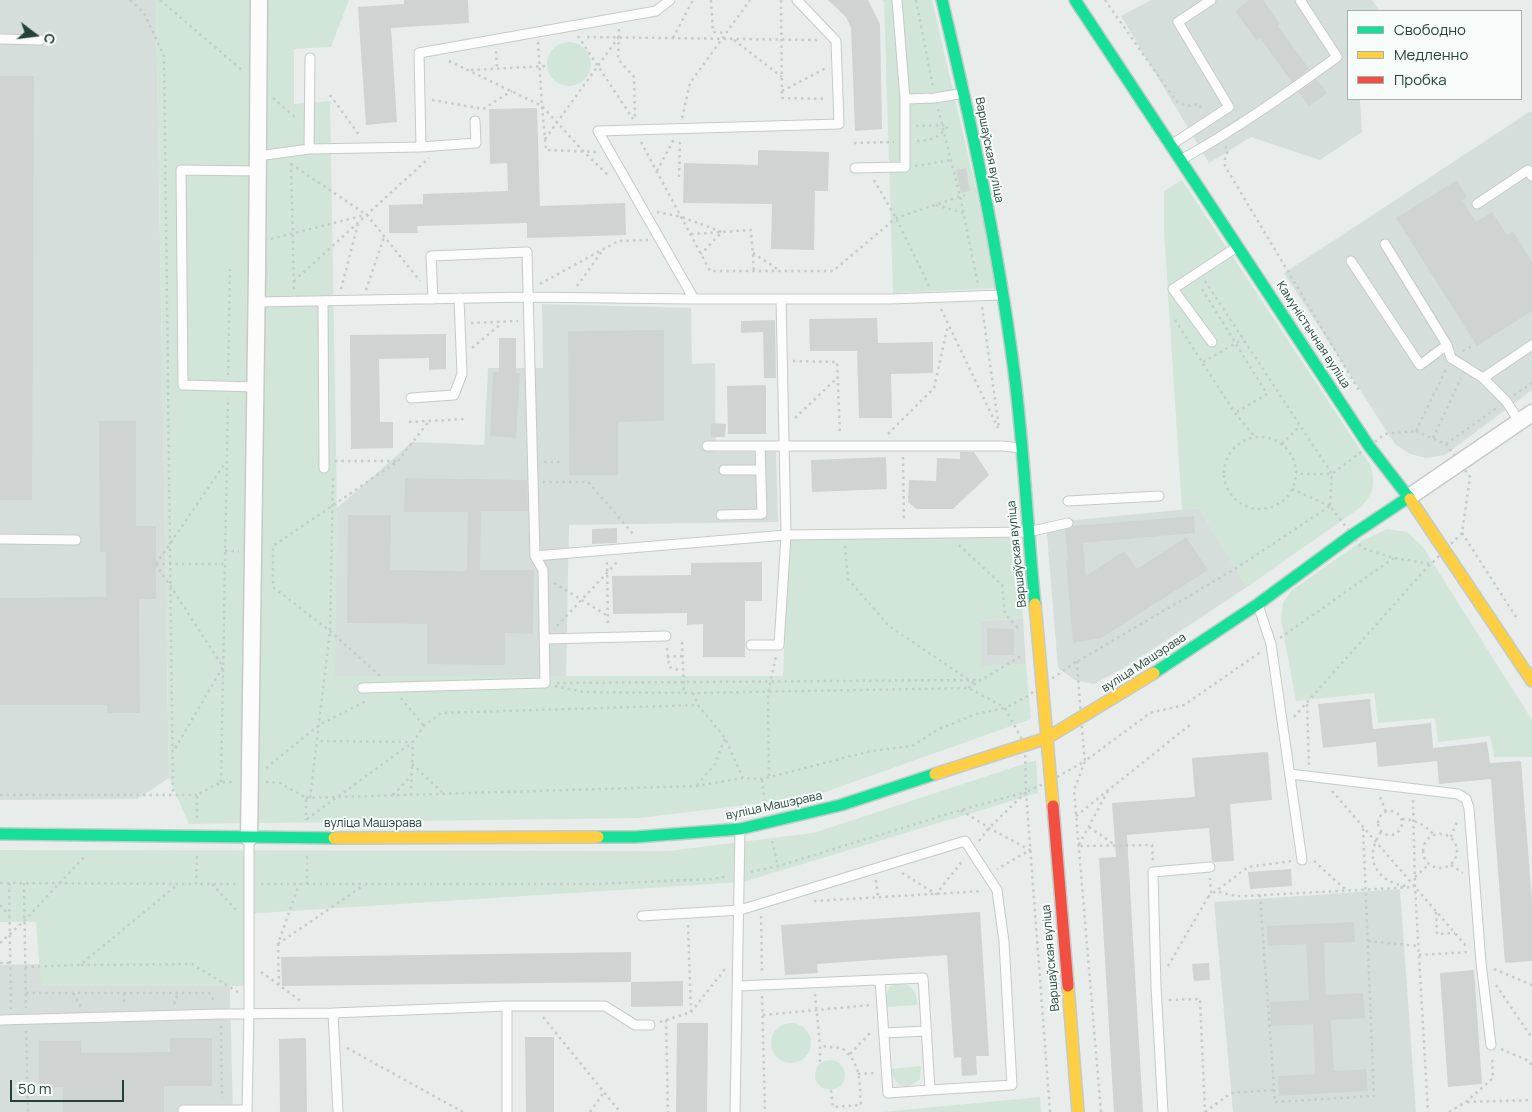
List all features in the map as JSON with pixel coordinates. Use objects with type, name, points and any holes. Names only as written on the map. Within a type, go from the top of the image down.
[{"type":"street","points":[[249,838],[256,387],[259,0]]},
{"type":"street","name":"Варшаўская вуліца","points":[[942,0],[974,134],[984,189],[1002,295],[1022,448],[1028,532],[1044,683],[1046,738],[1078,1112]]},
{"type":"street","name":"Камуністычная вуліца","points":[[1075,0],[1093,30],[1182,159],[1369,446],[1409,497],[1532,681]]},
{"type":"street","points":[[1409,497],[1526,417]]},
{"type":"street","name":"вуліца Машэрава","points":[[0,834],[249,838],[635,837],[740,829],[842,805],[1046,738],[1134,687],[1258,604],[1352,535],[1409,497]]},
{"type":"lane","points":[[421,147],[419,53],[656,11],[670,0]]},
{"type":"lane","points":[[694,299],[598,131],[839,124],[836,41],[797,0]]},
{"type":"lane","points":[[856,168],[906,167],[904,99],[897,0]]},
{"type":"lane","points":[[1172,145],[1229,107],[1178,22],[1211,0]]},
{"type":"lane","points":[[1182,159],[1219,138],[1296,87],[1337,57],[1300,0]]},
{"type":"lane","points":[[0,39],[40,40]]},
{"type":"lane","points":[[309,149],[310,58]]},
{"type":"lane","points":[[904,99],[935,98],[964,93]]},
{"type":"lane","points":[[256,387],[183,385],[181,170],[258,163],[291,152],[309,149],[421,147],[476,143],[475,120]]},
{"type":"lane","points":[[1477,204],[1528,170],[1532,176]]},
{"type":"lane","points":[[1385,244],[1447,345],[1451,358],[1483,378],[1506,401],[1526,417]]},
{"type":"lane","points":[[1212,342],[1173,288],[1239,246]]},
{"type":"lane","points":[[362,688],[545,683],[543,570],[535,556],[527,252],[431,256],[433,299]]},
{"type":"lane","points":[[1351,261],[1420,365],[1447,345]]},
{"type":"lane","points":[[257,302],[433,299],[529,294],[569,298],[694,299],[890,299],[1002,295]]},
{"type":"lane","points":[[411,398],[454,395],[462,374],[459,298]]},
{"type":"lane","points":[[751,645],[779,645],[786,535],[781,299]]},
{"type":"lane","points":[[323,301],[327,463]]},
{"type":"lane","points":[[1483,378],[1532,345]]},
{"type":"lane","points":[[707,446],[1002,446],[1022,448]]},
{"type":"lane","points":[[721,515],[762,514],[760,446]]},
{"type":"lane","points":[[724,470],[761,470]]},
{"type":"lane","points":[[1068,501],[1159,496]]},
{"type":"lane","points":[[535,556],[786,535],[1028,532],[1068,523]]},
{"type":"lane","points":[[0,540],[76,540]]},
{"type":"lane","points":[[1258,604],[1271,644],[1302,860]]},
{"type":"lane","points":[[544,639],[666,636]]},
{"type":"lane","points":[[1290,774],[1458,794],[1466,799],[1469,808],[1491,1046]]},
{"type":"lane","points":[[735,1112],[740,829]]},
{"type":"lane","points":[[183,1110],[247,1111],[249,838]]},
{"type":"lane","points":[[642,916],[740,910],[965,841],[997,890],[1004,942],[1012,1085],[888,1092],[880,980]]},
{"type":"lane","points":[[1163,1112],[1156,987],[1153,872],[1210,867]]},
{"type":"lane","points":[[738,986],[923,978],[930,1090]]},
{"type":"lane","points":[[0,1020],[249,1013],[333,1013],[507,1006],[605,1006],[635,1025],[650,1025]]},
{"type":"lane","points":[[507,1006],[507,1112]]},
{"type":"lane","points":[[333,1013],[338,1112]]},
{"type":"lane","points":[[884,1033],[927,1031]]},
{"type":"path","points":[[130,0],[144,13],[164,56],[173,795]]},
{"type":"path","points":[[160,0],[310,130]]},
{"type":"path","points":[[673,38],[693,0]]},
{"type":"path","points":[[712,0],[712,32],[727,33]]},
{"type":"path","points":[[679,177],[680,129],[690,83],[750,0]]},
{"type":"path","points":[[781,0],[782,98],[838,100]]},
{"type":"path","points":[[916,0],[935,98],[960,196],[981,296],[1002,446]]},
{"type":"path","points":[[1105,0],[1176,101],[1187,106],[1199,104],[1209,120]]},
{"type":"path","points":[[579,36],[635,122],[634,77],[618,59],[619,17]]},
{"type":"path","points":[[517,35],[537,36],[546,150],[611,153]]},
{"type":"path","points":[[570,36],[836,41]]},
{"type":"path","points":[[545,140],[619,37]]},
{"type":"path","points":[[733,39],[782,77]]},
{"type":"path","points":[[495,40],[497,69]]},
{"type":"path","points":[[429,51],[542,106],[583,151],[616,183]]},
{"type":"path","points":[[782,91],[836,62]]},
{"type":"path","points":[[469,70],[547,66]]},
{"type":"path","points":[[420,98],[483,109],[512,92]]},
{"type":"path","points":[[330,95],[360,136]]},
{"type":"path","points":[[905,126],[949,125]]},
{"type":"path","points":[[657,171],[680,129]]},
{"type":"path","points":[[635,130],[710,271],[832,271],[896,218],[984,189]]},
{"type":"path","points":[[1219,138],[1228,150],[1224,159],[1225,166],[1360,392]]},
{"type":"path","points":[[294,281],[444,145]]},
{"type":"path","points":[[291,152],[294,301]]},
{"type":"path","points":[[906,167],[950,160]]},
{"type":"path","points":[[291,164],[367,215],[433,299]]},
{"type":"path","points":[[935,205],[963,213]]},
{"type":"path","points":[[643,209],[682,217],[722,232]]},
{"type":"path","points":[[257,243],[293,232],[367,215]]},
{"type":"path","points":[[338,300],[358,222]]},
{"type":"path","points":[[690,234],[751,230],[754,271]]},
{"type":"path","points":[[701,254],[722,232]]},
{"type":"path","points":[[362,300],[384,237]]},
{"type":"path","points":[[529,294],[618,241],[660,239]]},
{"type":"path","points":[[569,298],[604,248]]},
{"type":"path","points":[[753,253],[780,271]]},
{"type":"path","points":[[221,782],[230,269]]},
{"type":"path","points":[[1199,272],[1332,474],[1296,474]]},
{"type":"path","points":[[1202,289],[1267,394],[1235,413]]},
{"type":"path","points":[[1175,320],[1235,413],[1255,437]]},
{"type":"path","points":[[460,323],[530,321]]},
{"type":"path","points":[[461,358],[504,322]]},
{"type":"path","points":[[876,446],[934,388],[948,324]]},
{"type":"path","points":[[1203,362],[1243,338]]},
{"type":"path","points":[[1416,431],[1451,358],[1472,346],[1466,367],[1433,438]]},
{"type":"path","points":[[782,361],[837,362],[840,446]]},
{"type":"path","points":[[783,430],[838,378]]},
{"type":"path","points":[[1446,444],[1532,383]]},
{"type":"path","points":[[408,422],[465,419]]},
{"type":"path","points":[[424,726],[393,687],[330,631],[273,587],[273,546],[398,461],[429,421]]},
{"type":"path","points":[[1282,444],[1300,426]]},
{"type":"path","points":[[1255,437],[1269,438],[1282,444],[1291,455],[1296,468],[1295,482],[1289,495],[1278,504],[1265,509],[1251,508],[1238,502],[1229,491],[1224,478],[1225,464],[1232,451],[1242,442],[1255,437]]},
{"type":"path","points":[[903,446],[904,533]]},
{"type":"path","points":[[156,564],[227,461]]},
{"type":"path","points":[[398,461],[327,463],[333,507],[330,631],[308,798],[697,786],[743,778],[762,779],[871,751],[912,746],[948,725],[976,714],[1005,708],[968,688]]},
{"type":"path","points":[[533,462],[561,462]]},
{"type":"path","points":[[533,482],[588,482],[644,547]]},
{"type":"path","points":[[1077,661],[1235,569],[1330,506],[1292,489]]},
{"type":"path","points":[[945,532],[1002,585],[1005,614],[1020,630]]},
{"type":"path","points":[[1462,533],[1521,625]]},
{"type":"path","points":[[844,534],[848,579],[888,626],[975,684]]},
{"type":"path","points":[[544,639],[632,548]]},
{"type":"path","points":[[607,550],[608,638]]},
{"type":"path","points":[[1101,1112],[1074,790],[1085,761],[1150,713],[1184,705],[1394,558]]},
{"type":"path","points":[[156,564],[225,564]]},
{"type":"path","points":[[156,564],[223,667]]},
{"type":"path","points":[[1283,729],[1431,564]]},
{"type":"path","points":[[543,576],[608,616]]},
{"type":"path","points":[[666,636],[669,667],[682,671]]},
{"type":"path","points":[[682,642],[684,693]]},
{"type":"path","points":[[769,776],[768,693],[779,645]]},
{"type":"path","points":[[545,683],[584,692],[768,693],[968,688],[1022,655]]},
{"type":"path","points":[[667,656],[682,656]]},
{"type":"path","points":[[173,753],[223,667]]},
{"type":"path","points":[[545,683],[981,680]]},
{"type":"path","points":[[693,693],[698,705],[725,738],[743,778]]},
{"type":"path","points":[[249,782],[319,725],[368,700]]},
{"type":"path","points":[[1306,703],[1309,776]]},
{"type":"path","points":[[306,820],[413,742],[424,726],[441,714],[698,705]]},
{"type":"path","points":[[1076,816],[1191,724]]},
{"type":"path","points":[[697,786],[714,764],[725,738]]},
{"type":"path","points":[[317,741],[413,742]]},
{"type":"path","points":[[411,795],[413,742]]},
{"type":"path","points":[[412,763],[444,794]]},
{"type":"path","points":[[392,795],[411,776]]},
{"type":"path","points":[[1320,777],[1472,952],[1419,954]]},
{"type":"path","points":[[1412,789],[1414,877],[1428,1112]]},
{"type":"path","points":[[1078,846],[1108,791]]},
{"type":"path","points":[[307,884],[595,884],[713,879],[778,866],[1026,792],[1050,1112]]},
{"type":"path","points":[[0,795],[198,795]]},
{"type":"path","points":[[961,810],[989,828],[1030,850]]},
{"type":"path","points":[[1402,819],[1401,829],[1394,835],[1385,835],[1381,832],[1378,823],[1379,818],[1386,812],[1395,812],[1402,819],[1413,820],[1426,826],[1434,835]]},
{"type":"path","points":[[1260,895],[1275,1102],[1374,1096],[1363,826]]},
{"type":"path","points":[[1089,827],[1116,846]]},
{"type":"path","points":[[1381,832],[1375,840],[1372,852],[1373,864],[1386,879],[1396,884],[1415,886]]},
{"type":"path","points":[[0,943],[24,921],[105,835]]},
{"type":"path","points":[[1434,835],[1446,835],[1451,838],[1457,848],[1455,860],[1446,868],[1434,868],[1428,865],[1422,854],[1428,838],[1434,835]]},
{"type":"path","points":[[1078,846],[1152,844],[1153,872]]},
{"type":"path","points":[[1301,849],[1346,890]]},
{"type":"path","points":[[987,875],[1030,850]]},
{"type":"path","points":[[1207,898],[1248,867],[1302,860]]},
{"type":"path","points":[[889,864],[936,894]]},
{"type":"path","points":[[1414,877],[1428,865]]},
{"type":"path","points":[[1156,987],[1210,892],[1210,867]]},
{"type":"path","points":[[875,869],[878,897]]},
{"type":"path","points":[[0,883],[196,884]]},
{"type":"path","points":[[9,883],[11,1019]]},
{"type":"path","points":[[24,883],[28,1112]]},
{"type":"path","points":[[80,965],[178,884]]},
{"type":"path","points":[[212,884],[249,924]]},
{"type":"path","points":[[279,985],[278,944],[299,884]]},
{"type":"path","points":[[278,944],[365,884]]},
{"type":"path","points":[[1219,892],[1236,896],[1415,886]]},
{"type":"path","points":[[810,901],[997,890]]},
{"type":"path","points":[[761,904],[765,1112]]},
{"type":"path","points":[[0,906],[10,916]]},
{"type":"path","points":[[1436,911],[1437,934],[1455,933]]},
{"type":"path","points":[[688,913],[691,1012]]},
{"type":"path","points":[[1368,941],[1418,946]]},
{"type":"path","points":[[650,1025],[691,1012],[739,952]]},
{"type":"path","points":[[0,963],[10,963]]},
{"type":"path","points":[[1482,963],[1532,984]]},
{"type":"path","points":[[1482,963],[1532,1038]]},
{"type":"path","points":[[25,967],[192,964],[249,998]]},
{"type":"path","points":[[249,965],[318,1013]]},
{"type":"path","points":[[814,983],[820,1062]]},
{"type":"path","points":[[1157,1001],[1200,999],[1205,1112]]},
{"type":"path","points":[[763,1015],[882,1004]]},
{"type":"path","points":[[534,1006],[620,1112]]},
{"type":"path","points":[[850,1054],[883,1019]]},
{"type":"path","points":[[666,1020],[668,1112]]},
{"type":"path","points":[[334,1041],[463,1112]]},
{"type":"path","points":[[820,1046],[842,1048],[856,1061],[861,1105],[833,1107],[831,1090]]},
{"type":"path","points":[[1449,1112],[1466,1102],[1494,1078],[1491,1046],[1528,1061],[1532,1066]]},
{"type":"path","points":[[858,1074],[886,1072]]},
{"type":"path","points":[[1205,1112],[1231,1093],[1274,1090]]},
{"type":"path","points":[[590,1112],[604,1092]]},
{"type":"path","points":[[1466,1102],[1532,1100]]},
{"type":"shaded area","points":[[0,0],[156,0],[169,778],[137,799],[0,800]]},
{"type":"shaded area","points":[[1151,0],[1372,0],[1379,10],[1347,10],[1347,100],[1360,100],[1362,132],[1320,160],[1251,137],[1209,163],[1121,16]]},
{"type":"shaded area","points":[[1531,111],[1532,390],[1445,455],[1426,458],[1410,454],[1395,444],[1284,273]]},
{"type":"shaded area","points":[[542,304],[691,308],[692,364],[715,363],[716,452],[776,452],[778,522],[569,525],[566,676],[730,676],[290,752],[291,510],[337,508],[412,442],[484,445],[488,368],[543,368]]},
{"type":"shaded area","points":[[1199,508],[1247,587],[1124,668],[1094,684],[1075,680],[1058,668],[1046,523]]},
{"type":"shaded area","points":[[1023,618],[1026,664],[981,667],[981,621]]},
{"type":"shaded area","points":[[1400,889],[1416,1112],[1233,1112],[1214,902]]},
{"type":"shaded area","points":[[229,959],[233,1112],[0,1112],[0,965]]},
{"type":"green space","points":[[156,0],[349,0],[331,47],[294,49],[294,104],[330,101],[337,508],[335,676],[783,676],[788,536],[1015,533],[1023,618],[981,621],[981,666],[1026,664],[1031,719],[811,797],[640,818],[189,824],[169,778]]},
{"type":"green space","points":[[882,0],[932,0],[999,288],[893,293],[884,2]]},
{"type":"green space","points":[[573,42],[585,48],[590,55],[590,73],[585,80],[578,85],[565,86],[557,83],[550,76],[547,60],[550,52],[557,45]]},
{"type":"green space","points":[[1182,180],[1371,466],[1373,484],[1371,493],[1361,507],[1247,587],[1199,508],[1182,510],[1164,232],[1164,191]]},
{"type":"green space","points":[[1387,529],[1407,532],[1423,547],[1532,720],[1532,757],[1494,757],[1490,736],[1438,742],[1435,718],[1378,723],[1374,693],[1296,701],[1281,620],[1283,603],[1292,590],[1362,541]]},
{"type":"green space","points":[[1036,760],[1038,793],[743,882],[244,914],[245,986],[41,986],[36,922],[0,922],[0,850],[668,851],[813,833]]},
{"type":"green space","points":[[900,982],[908,985],[913,990],[918,1005],[887,1007],[886,997],[889,987]]},
{"type":"green space","points":[[787,1023],[795,1023],[802,1026],[808,1032],[811,1043],[808,1054],[802,1060],[795,1063],[787,1063],[780,1060],[774,1054],[771,1047],[771,1039],[774,1032],[780,1026]]},
{"type":"green space","points":[[830,1060],[841,1064],[845,1075],[841,1086],[830,1090],[819,1086],[815,1075],[819,1064]]},
{"type":"green space","points":[[921,1066],[920,1079],[915,1083],[905,1086],[898,1084],[891,1069]]},
{"type":"green space","points":[[1040,1097],[1041,1112],[882,1112]]},
{"type":"building","points":[[404,0],[468,0],[469,23],[391,28],[397,122],[366,125],[358,7],[404,4]]},
{"type":"building","points":[[828,0],[868,0],[880,24],[882,129],[855,131],[851,28],[846,17]]},
{"type":"building","points":[[1249,0],[1263,0],[1280,24],[1278,26],[1309,69],[1292,82],[1260,38],[1257,41],[1235,11]]},
{"type":"building","points":[[0,76],[34,76],[32,500],[0,500]]},
{"type":"building","points":[[1316,79],[1327,93],[1309,106],[1299,92]]},
{"type":"building","points":[[537,108],[540,206],[625,203],[626,235],[527,238],[527,223],[417,226],[418,233],[389,233],[389,205],[423,204],[423,194],[508,191],[507,163],[490,164],[489,109]]},
{"type":"building","points":[[758,150],[829,152],[828,191],[815,191],[814,250],[771,249],[772,204],[683,203],[684,163],[758,165]]},
{"type":"building","points":[[966,168],[970,191],[961,193],[956,170]]},
{"type":"building","points":[[1457,180],[1467,197],[1462,200],[1476,222],[1492,212],[1507,235],[1513,231],[1532,262],[1532,311],[1477,346],[1396,218]]},
{"type":"building","points":[[877,318],[878,343],[933,342],[933,373],[891,374],[892,418],[859,418],[857,351],[810,351],[809,319]]},
{"type":"building","points":[[775,320],[776,378],[764,378],[763,332],[741,333],[741,321]]},
{"type":"building","points":[[664,330],[664,421],[618,422],[618,475],[569,475],[568,331]]},
{"type":"building","points":[[446,334],[446,369],[429,370],[429,358],[379,359],[380,422],[393,422],[393,448],[351,449],[350,335]]},
{"type":"building","points":[[499,338],[516,338],[516,373],[520,373],[516,438],[490,436],[493,372],[499,372]]},
{"type":"building","points":[[766,385],[766,434],[728,434],[727,386]]},
{"type":"building","points":[[99,421],[136,421],[136,526],[156,526],[156,599],[139,599],[140,713],[107,713],[107,705],[0,705],[0,598],[106,597],[106,552],[100,552]]},
{"type":"building","points":[[711,423],[726,424],[725,437],[711,437]]},
{"type":"building","points":[[960,452],[974,452],[989,475],[953,509],[916,509],[908,502],[909,480],[936,481],[937,458],[960,459]]},
{"type":"building","points":[[886,457],[887,489],[812,492],[811,460]]},
{"type":"building","points":[[405,478],[527,480],[528,511],[481,511],[480,570],[534,570],[533,634],[505,633],[505,665],[427,664],[427,624],[347,623],[348,515],[391,515],[390,570],[467,571],[468,512],[404,512]]},
{"type":"building","points":[[1194,516],[1195,533],[1083,543],[1086,576],[1124,551],[1137,569],[1186,537],[1208,570],[1101,638],[1073,643],[1065,530],[1073,526]]},
{"type":"building","points":[[617,528],[617,543],[592,544],[592,529]]},
{"type":"building","points":[[762,562],[762,601],[745,601],[745,657],[703,657],[703,624],[687,625],[687,613],[613,614],[612,576],[691,575],[691,563]]},
{"type":"building","points":[[987,628],[1014,629],[1014,655],[987,655]]},
{"type":"building","points":[[1370,699],[1373,729],[1431,723],[1433,748],[1487,742],[1490,763],[1521,761],[1532,900],[1532,961],[1505,963],[1491,779],[1439,784],[1437,761],[1378,767],[1376,742],[1323,748],[1318,704]]},
{"type":"building","points":[[1268,752],[1272,800],[1230,804],[1234,861],[1212,861],[1209,828],[1127,835],[1143,1112],[1114,1112],[1099,858],[1116,857],[1112,803],[1195,797],[1192,758]]},
{"type":"building","points":[[1291,869],[1292,886],[1250,889],[1248,872]]},
{"type":"building","points":[[980,912],[989,1056],[976,1056],[977,1075],[962,1076],[961,1057],[954,1058],[947,955],[817,964],[818,973],[785,975],[781,925]]},
{"type":"building","points":[[1354,922],[1355,942],[1324,943],[1326,995],[1363,993],[1365,1018],[1331,1020],[1334,1071],[1366,1069],[1368,1091],[1279,1096],[1278,1076],[1315,1074],[1313,1024],[1271,1026],[1270,1002],[1309,1000],[1306,944],[1268,946],[1267,926]]},
{"type":"building","points":[[631,952],[631,982],[282,986],[281,957]]},
{"type":"building","points":[[1209,963],[1210,980],[1194,981],[1192,964]]},
{"type":"building","points":[[1474,970],[1482,1084],[1448,1087],[1440,973]]},
{"type":"building","points":[[683,981],[683,1006],[631,1007],[631,982]]},
{"type":"building","points":[[677,1023],[708,1023],[707,1112],[676,1112]]},
{"type":"building","points":[[525,1037],[554,1037],[554,1112],[526,1112]]},
{"type":"building","points":[[170,1038],[212,1038],[212,1086],[164,1086],[164,1112],[63,1112],[63,1087],[39,1087],[39,1041],[81,1041],[81,1053],[170,1052]]},
{"type":"building","points":[[306,1038],[307,1112],[280,1112],[279,1039]]},
{"type":"traffic: fast","points":[[942,0],[983,184],[1008,324],[1020,429],[1035,604]]},
{"type":"traffic: fast","points":[[1075,0],[1369,446],[1410,499]]},
{"type":"traffic: fast","points":[[1154,673],[1258,604],[1352,535],[1409,497]]},
{"type":"traffic: fast","points":[[598,837],[635,837],[740,829],[841,805],[935,774]]},
{"type":"traffic: fast","points":[[0,834],[334,838]]},
{"type":"traffic: slow","points":[[1410,499],[1532,681]]},
{"type":"traffic: slow","points":[[1035,604],[1053,806]]},
{"type":"traffic: slow","points":[[935,774],[1047,738],[1154,673]]},
{"type":"traffic: slow","points":[[334,838],[598,837]]},
{"type":"traffic: slow","points":[[1068,986],[1078,1112]]},
{"type":"traffic: jam","points":[[1053,806],[1068,986]]}]
